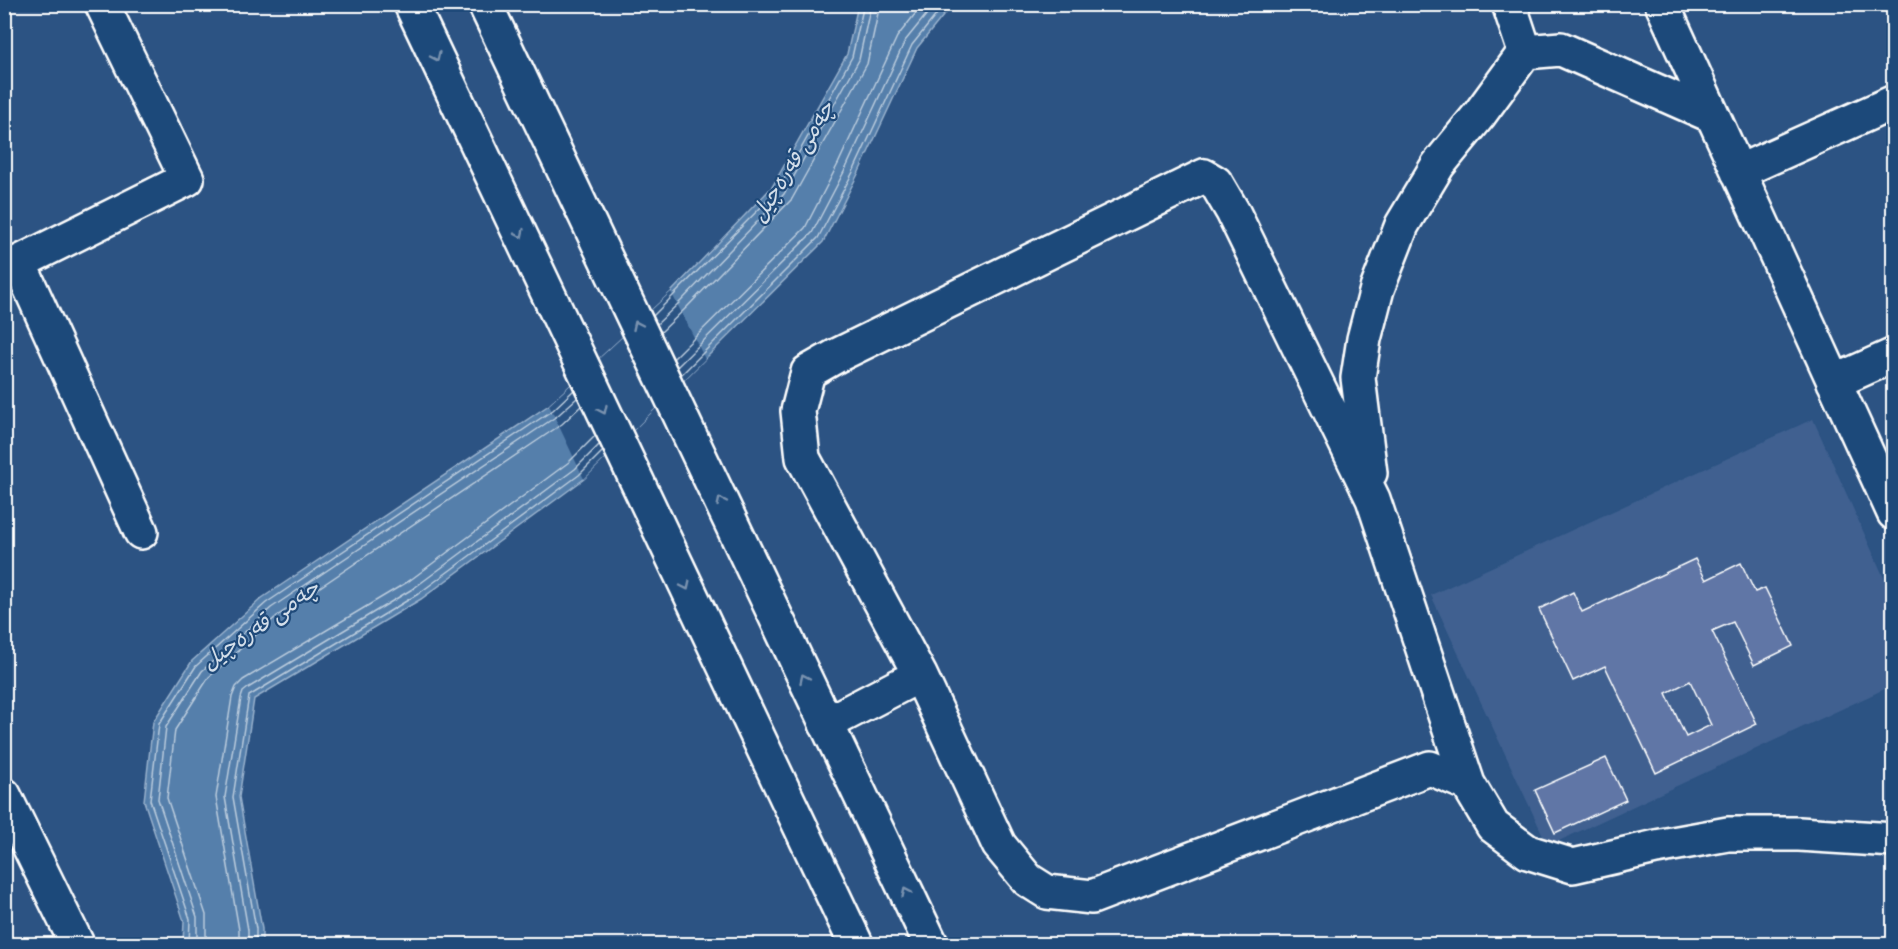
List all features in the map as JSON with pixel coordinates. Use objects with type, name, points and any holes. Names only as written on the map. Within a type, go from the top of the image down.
[{"type":"street","points":[[102,4],[187,179],[12,267],[141,532]]},
{"type":"street","points":[[411,4],[856,945]]},
{"type":"street","points":[[485,4],[931,945]]},
{"type":"street","points":[[1509,4],[1525,52]]},
{"type":"street","points":[[1662,4],[1893,513]]},
{"type":"street","points":[[1373,499],[1358,378],[1364,339],[1377,289],[1402,225],[1438,165],[1479,115],[1525,52],[1561,49],[1713,116]]},
{"type":"street","points":[[1738,172],[1893,102]]},
{"type":"street","points":[[1468,784],[1430,768],[1092,897],[1047,892],[1028,880],[999,845],[920,675],[803,458],[798,411],[808,372],[846,351],[1204,176],[1216,183],[1233,212],[1373,499],[1468,784],[1492,826],[1528,852],[1573,866],[1656,847],[1728,834],[1799,834],[1893,840]]},
{"type":"street","points":[[1834,382],[1893,355]]},
{"type":"street","points":[[826,724],[920,675]]},
{"type":"street","points":[[4,795],[76,945]]},
{"type":"shaded area","points":[[1813,419],[1893,598],[1893,685],[1548,846],[1431,595]]},
{"type":"water","name":"چەمی قەرەچیل","points":[[858,5],[952,5],[917,48],[858,174],[823,242],[584,479],[421,599],[254,699],[239,797],[262,929],[262,944],[183,944],[184,921],[144,801],[153,722],[192,661],[262,598],[549,405],[671,292],[772,187],[847,54]]},
{"type":"pier","points":[[671,292],[705,359],[584,479],[549,405]]},
{"type":"building","points":[[1695,559],[1706,580],[1741,563],[1755,592],[1765,588],[1793,646],[1754,665],[1733,622],[1712,631],[1757,724],[1656,773],[1605,666],[1573,681],[1539,609],[1573,592],[1582,612]],"holes":[[[1690,681],[1711,725],[1686,737],[1666,693]]]},
{"type":"building","points":[[1606,758],[1626,800],[1555,833],[1535,790]]}]
